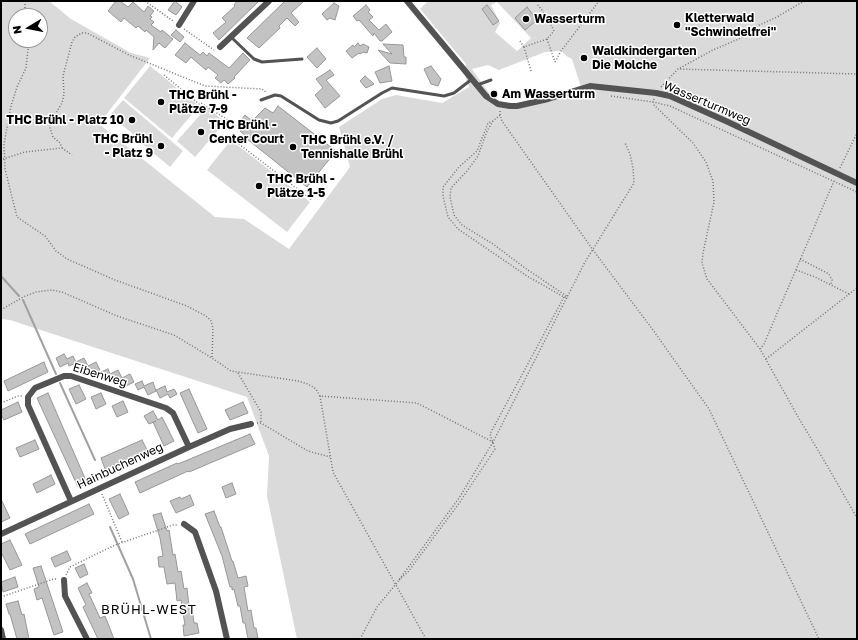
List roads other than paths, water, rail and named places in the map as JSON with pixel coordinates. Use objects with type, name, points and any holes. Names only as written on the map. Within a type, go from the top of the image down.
[{"type":"street","points":[[179,25],[194,1]]},
{"type":"street","points":[[220,47],[269,1]]},
{"type":"street","points":[[407,1],[477,85]]},
{"type":"street","name":"Wasserturmweg","points":[[477,85],[492,100],[501,105],[510,106],[522,105],[590,86],[656,93],[670,96],[857,183]]},
{"type":"street","name":"Eibenweg","points":[[71,501],[28,405],[28,397],[35,388],[64,376],[71,376],[166,408],[173,413],[189,447]]},
{"type":"street","name":"Hainbuchenweg","points":[[1,534],[230,429],[253,424]]},
{"type":"street","points":[[184,524],[195,532],[216,591],[228,639]]},
{"type":"street","points":[[64,580],[65,596],[87,639]]},
{"type":"street","points":[[1,630],[3,639]]},
{"type":"lane","points":[[231,37],[254,59],[262,62],[302,59]]},
{"type":"lane","points":[[261,100],[272,96],[281,96],[319,120],[331,123],[338,121],[382,92],[392,88],[444,96],[454,93],[472,79]]},
{"type":"lane","points":[[477,85],[491,80]]},
{"type":"waterway","points":[[1,276],[19,296]]},
{"type":"waterway","points":[[23,300],[56,374]]},
{"type":"waterway","points":[[60,383],[95,460]]},
{"type":"waterway","points":[[110,527],[133,579],[151,639]]},
{"type":"place","name":"Wasserturm","points":[[526,19]]},
{"type":"place","name":"Kletterwald \"Schwindelfrei\"","points":[[677,25]]},
{"type":"place","name":"Waldkindergarten Die Molche","points":[[584,58]]},
{"type":"place","name":"Am Wasserturm","points":[[494,94]]},
{"type":"place","name":"THC Brühl - Plätze 7-9","points":[[161,102]]},
{"type":"place","name":"THC Brühl - Platz 10","points":[[132,120]]},
{"type":"place","name":"THC Brühl - Center Court","points":[[201,132]]},
{"type":"place","name":"THC Brühl - Platz 9","points":[[161,146]]},
{"type":"place","name":"THC Brühl e.V. / Tennishalle Brühl","points":[[293,147]]},
{"type":"place","name":"THC Brühl - Plätze 1-5","points":[[259,186]]},
{"type":"district","name":"BRÜHL-WEST","points":[[149,610]]}]
